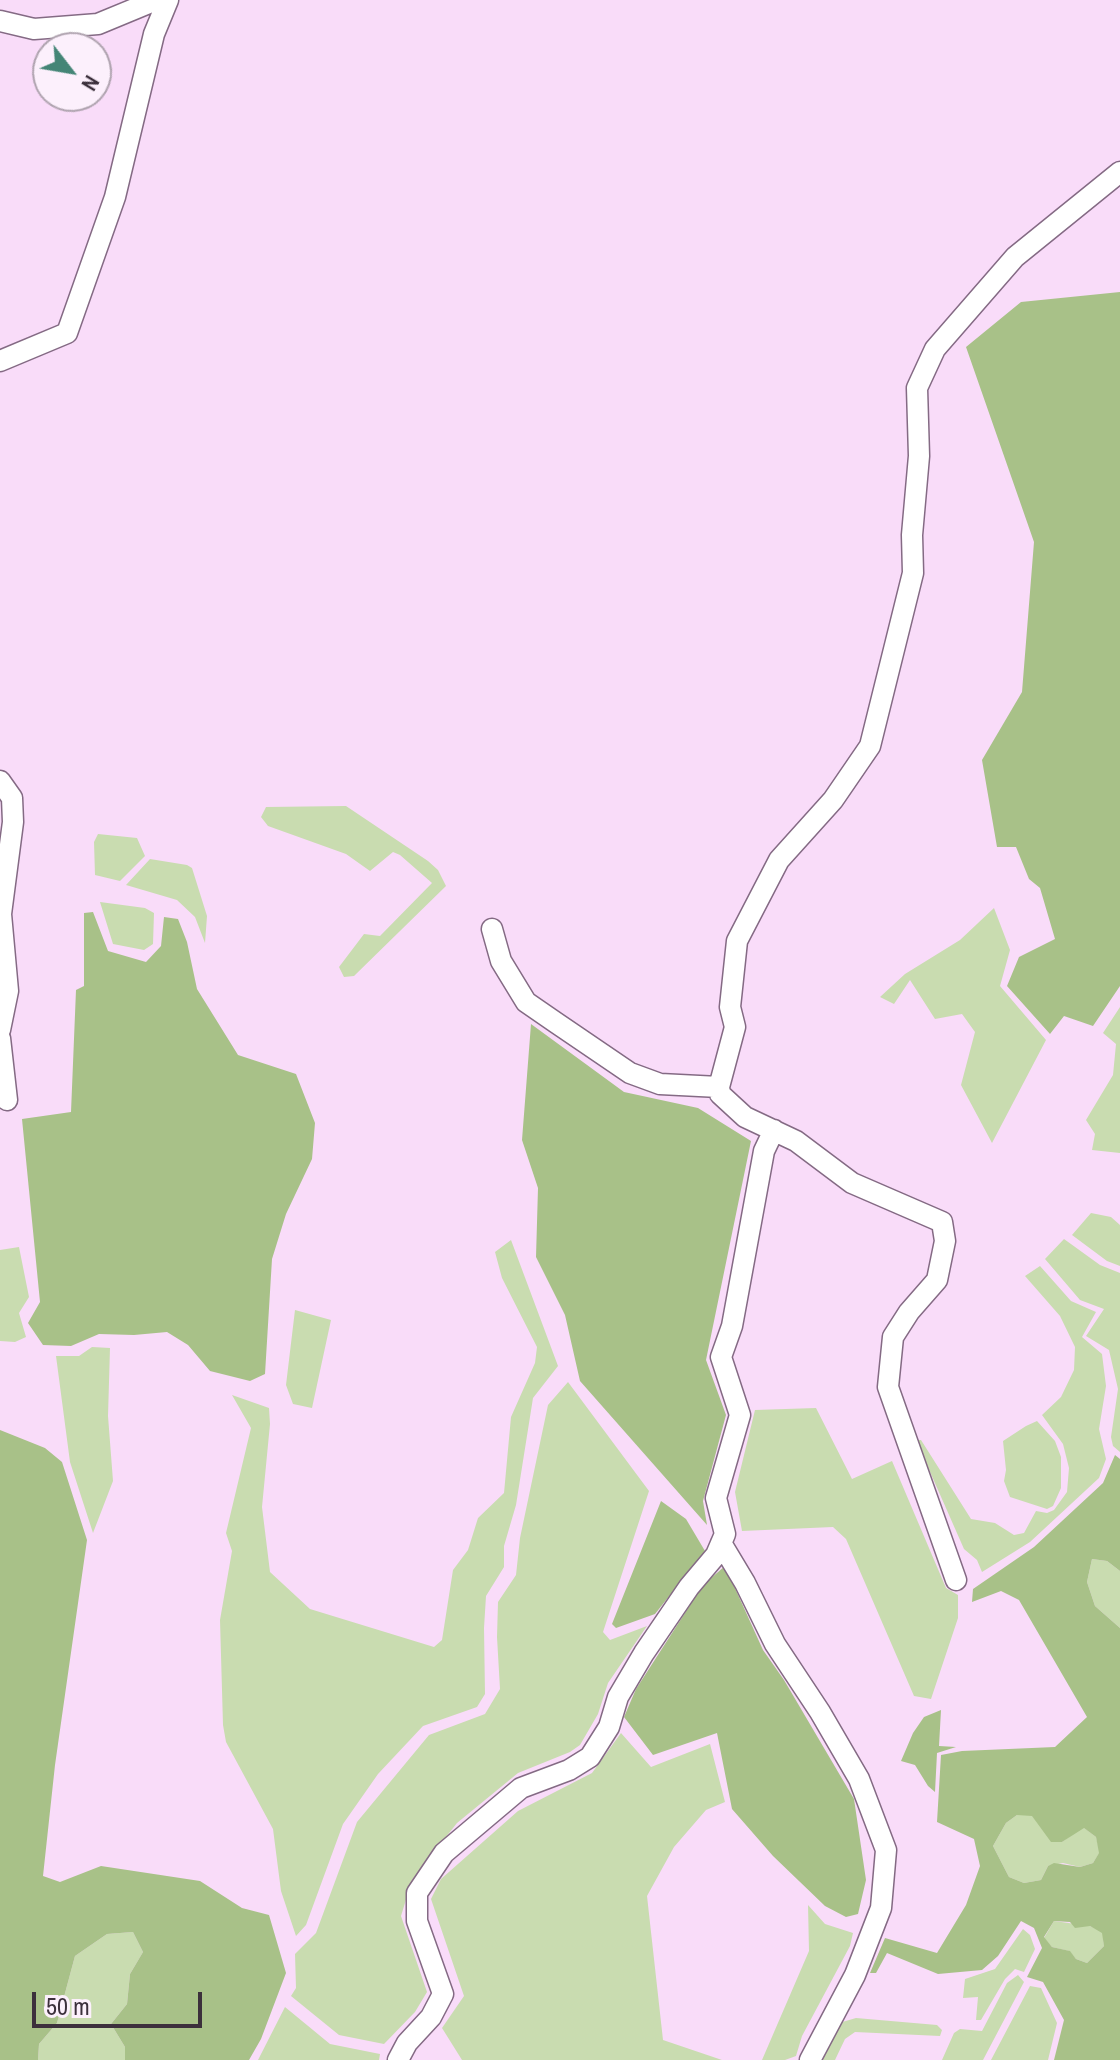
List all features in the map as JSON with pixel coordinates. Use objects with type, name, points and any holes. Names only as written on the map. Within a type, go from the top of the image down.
[{"type":"street","points":[[0,21],[34,29],[98,24],[156,0]]},
{"type":"street","points":[[0,361],[67,333],[115,197],[154,34],[168,0]]},
{"type":"street","points":[[956,1580],[888,1387],[893,1337],[909,1312],[937,1280],[945,1241],[942,1222],[852,1183],[796,1141],[745,1117],[720,1094],[719,1087],[735,1027],[730,1007],[737,941],[779,860],[833,800],[870,746],[913,573],[912,535],[919,456],[917,388],[935,349],[1015,257],[1120,172]]},
{"type":"street","points":[[0,781],[12,798],[13,822],[1,914],[8,991],[0,1030]]},
{"type":"street","points":[[492,929],[501,961],[526,1002],[630,1073],[660,1084],[719,1087]]},
{"type":"street","points":[[0,1038],[7,1100]]},
{"type":"street","points":[[398,2060],[407,2043],[431,2017],[443,1994],[417,1921],[417,1893],[444,1853],[521,1788],[569,1770],[590,1757],[609,1727],[618,1697],[644,1653],[689,1587],[716,1555],[725,1534],[716,1498],[740,1415],[721,1357],[732,1326],[764,1151],[774,1130]]},
{"type":"street","points":[[721,1543],[775,1644],[859,1779],[886,1850],[881,1908],[855,1975],[810,2060]]},
{"type":"green space","points":[[1120,292],[1120,986],[1093,1026],[1064,1016],[1050,1034],[1007,986],[1019,957],[1055,939],[1040,888],[1029,879],[1016,847],[997,847],[982,760],[1022,692],[1034,542],[966,347],[1021,302]]},
{"type":"green space","points":[[346,806],[428,861],[438,870],[446,886],[354,976],[344,977],[339,967],[364,934],[380,936],[432,883],[393,852],[370,871],[346,854],[268,826],[261,817],[266,807]]},
{"type":"green space","points":[[98,834],[137,838],[145,856],[120,881],[95,875],[94,842]]},
{"type":"green space","points":[[150,859],[192,868],[207,916],[205,943],[195,917],[177,900],[126,885]]},
{"type":"green space","points":[[100,902],[145,908],[154,913],[153,944],[144,950],[113,944]]},
{"type":"green space","points":[[994,908],[1010,950],[1000,986],[1046,1040],[992,1143],[961,1085],[975,1032],[962,1014],[935,1019],[910,980],[894,1004],[880,997],[905,974],[960,940]]},
{"type":"green space","points":[[93,912],[108,951],[146,962],[161,946],[164,917],[178,919],[187,942],[197,989],[238,1055],[296,1074],[315,1123],[312,1159],[286,1214],[272,1259],[265,1374],[250,1381],[210,1371],[188,1345],[167,1332],[99,1334],[71,1346],[43,1345],[28,1323],[40,1302],[22,1119],[71,1112],[76,990],[84,986],[84,913]]},
{"type":"green space","points":[[1120,1007],[1120,1153],[1092,1150],[1095,1134],[1086,1120],[1113,1075],[1116,1044],[1103,1033]]},
{"type":"green space","points":[[531,1024],[624,1092],[698,1108],[751,1141],[706,1360],[726,1415],[703,1501],[707,1525],[580,1381],[565,1315],[536,1257],[538,1188],[522,1140]]},
{"type":"green space","points":[[1091,1213],[1111,1217],[1120,1225],[1120,1266],[1107,1261],[1072,1235]]},
{"type":"green space","points":[[1064,1239],[1100,1265],[1120,1273],[1120,1452],[1113,1446],[1111,1437],[1118,1389],[1109,1350],[1086,1336],[1104,1309],[1080,1300],[1045,1259]]},
{"type":"green space","points":[[511,1240],[558,1366],[533,1398],[516,1505],[504,1546],[504,1567],[486,1596],[485,1694],[477,1707],[423,1726],[378,1774],[343,1824],[306,1925],[296,1936],[281,1891],[273,1829],[226,1742],[223,1725],[220,1620],[232,1551],[226,1533],[251,1428],[232,1395],[269,1408],[262,1507],[270,1572],[310,1609],[434,1647],[442,1640],[453,1570],[468,1550],[478,1518],[504,1493],[511,1417],[535,1363],[537,1347],[502,1278],[495,1252]]},
{"type":"green space","points":[[19,1247],[29,1297],[19,1313],[26,1337],[15,1342],[0,1341],[0,1250]]},
{"type":"green space","points":[[1040,1266],[1071,1301],[1096,1312],[1082,1337],[1102,1354],[1106,1386],[1099,1429],[1106,1459],[1099,1478],[1030,1542],[982,1572],[977,1560],[964,1549],[916,1440],[921,1440],[971,1519],[995,1523],[1014,1535],[1024,1533],[1036,1511],[1047,1513],[1054,1510],[1067,1492],[1069,1468],[1063,1444],[1042,1415],[1061,1397],[1074,1370],[1075,1347],[1060,1316],[1025,1276]]},
{"type":"green space","points":[[295,1310],[331,1320],[312,1408],[293,1404],[286,1385]]},
{"type":"green space","points":[[92,1347],[110,1348],[108,1416],[113,1481],[93,1533],[70,1462],[56,1356],[79,1356]]},
{"type":"green space","points":[[568,1382],[649,1491],[603,1632],[610,1640],[647,1626],[608,1683],[598,1714],[580,1745],[518,1773],[457,1823],[412,1880],[401,1916],[427,1992],[415,2012],[384,2044],[339,2035],[291,1996],[296,1988],[295,1954],[316,1933],[357,1822],[429,1735],[485,1714],[500,1689],[498,1602],[516,1575],[520,1538],[548,1405]]},
{"type":"green space","points":[[816,1408],[852,1479],[892,1461],[946,1588],[958,1595],[958,1618],[931,1699],[914,1696],[846,1539],[833,1527],[742,1531],[735,1492],[755,1410]]},
{"type":"green space","points":[[1037,1421],[1055,1441],[1061,1457],[1061,1488],[1053,1506],[1047,1509],[1010,1497],[1004,1481],[1003,1441]]},
{"type":"green space","points":[[0,1430],[45,1448],[62,1462],[87,1540],[55,1765],[43,1876],[60,1882],[101,1866],[200,1881],[242,1908],[269,1915],[286,1973],[261,2039],[249,2060],[125,2060],[125,2047],[111,2024],[127,2004],[130,1974],[143,1952],[133,1932],[107,1934],[75,1956],[57,2023],[39,2044],[38,2060],[0,2060]]},
{"type":"green space","points":[[1115,1455],[1120,1459],[1120,1571],[1107,1561],[1092,1559],[1087,1582],[1095,1606],[1120,1628],[1120,2060],[1054,2060],[1064,2020],[1043,1982],[1027,1977],[1042,1948],[1034,1928],[1021,1921],[998,1956],[982,1970],[938,1974],[887,1953],[876,1973],[870,1973],[885,1938],[937,1953],[966,1905],[980,1866],[974,1839],[937,1822],[941,1755],[962,1751],[1055,1747],[1087,1717],[1019,1600],[1001,1591],[972,1602],[973,1589],[1034,1547],[1103,1483]],"holes":[[[1017,1815],[1032,1816],[1051,1842],[1062,1842],[1084,1828],[1096,1837],[1099,1853],[1093,1863],[1080,1867],[1054,1863],[1048,1866],[1041,1880],[1024,1883],[1009,1877],[993,1846],[1006,1823]],[[1054,1921],[1070,1922],[1075,1928],[1090,1926],[1102,1933],[1104,1946],[1087,1963],[1076,1959],[1070,1951],[1052,1947],[1044,1937]]]},
{"type":"green space","points":[[661,1501],[686,1519],[705,1551],[655,1614],[616,1628],[612,1624]]},
{"type":"green space","points":[[1092,1559],[1107,1561],[1120,1571],[1120,1628],[1095,1606],[1087,1582]]},
{"type":"green space","points":[[725,1566],[763,1650],[854,1799],[866,1880],[858,1914],[846,1917],[825,1906],[773,1856],[732,1809],[717,1733],[653,1755],[624,1717],[636,1689],[703,1585]]},
{"type":"green space","points":[[941,1710],[939,1746],[956,1747],[937,1753],[935,1792],[915,1765],[901,1761],[924,1717]]},
{"type":"green space","points":[[621,1733],[651,1767],[710,1744],[725,1802],[706,1810],[674,1847],[647,1896],[663,2040],[722,2060],[462,2060],[442,2028],[464,1996],[431,1899],[441,1879],[518,1811],[592,1773]]},
{"type":"green space","points":[[1017,1815],[1032,1815],[1045,1831],[1062,1842],[1083,1827],[1096,1837],[1100,1852],[1093,1863],[1080,1867],[1063,1863],[1048,1866],[1041,1880],[1024,1883],[1009,1877],[993,1846],[1006,1823]]},
{"type":"green space","points":[[808,1905],[825,1924],[853,1933],[850,1946],[802,2036],[796,2056],[785,2060],[762,2060],[809,1951]]},
{"type":"green space","points":[[1054,1921],[1090,1926],[1103,1932],[1104,1946],[1087,1963],[1076,1959],[1069,1951],[1052,1947],[1044,1938]]},
{"type":"green space","points":[[1023,1929],[1030,1935],[1035,1949],[1024,1972],[1015,1969],[1005,1979],[981,2020],[976,2020],[978,1997],[963,1998],[965,1979],[995,1969]]},
{"type":"green space","points":[[133,1932],[143,1952],[130,1974],[127,2004],[111,2024],[125,2047],[125,2060],[38,2060],[39,2044],[57,2023],[75,1956],[107,1934]]},
{"type":"green space","points":[[1018,1975],[1024,1982],[983,2060],[942,2060],[954,2033],[960,2029],[982,2031],[1007,1983]]},
{"type":"green space","points":[[1030,1986],[1041,1988],[1057,2023],[1048,2060],[991,2060]]},
{"type":"green space","points":[[285,2007],[330,2044],[380,2054],[379,2060],[258,2060]]},
{"type":"green space","points":[[856,2018],[937,2025],[942,2030],[940,2036],[855,2032],[845,2039],[835,2060],[823,2060],[827,2042],[839,2023]]}]
